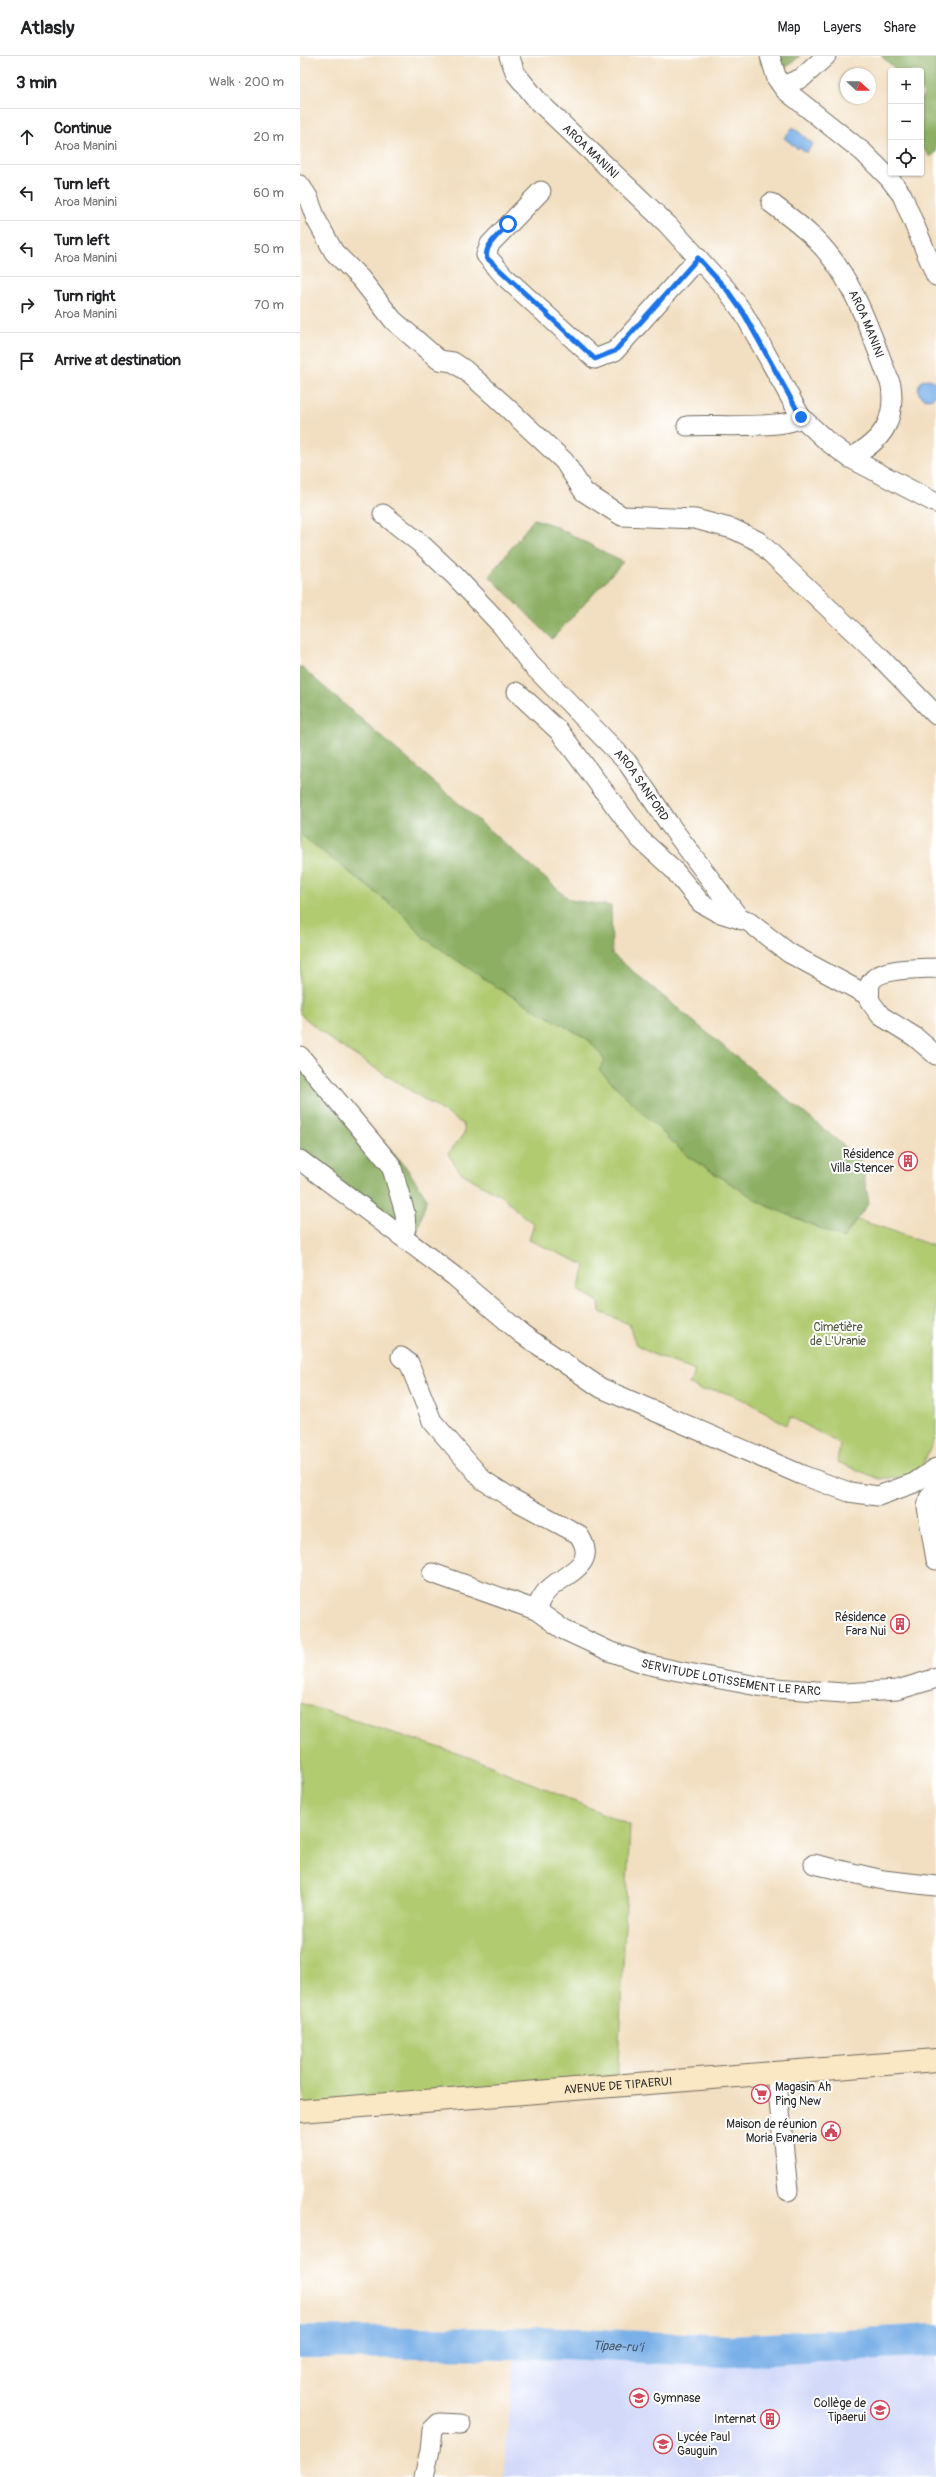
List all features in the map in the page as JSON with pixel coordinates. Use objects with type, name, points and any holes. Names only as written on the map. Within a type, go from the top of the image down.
[{"type":"main road","name":"AVENUE DE TIPAERUI","points":[[300,2111],[936,2060]]},
{"type":"street","name":"AROA MANINI","points":[[509,56],[516,74],[538,101],[668,225],[727,290],[744,314],[801,417],[828,442],[850,458],[936,503]]},
{"type":"street","points":[[770,56],[775,74],[782,86],[812,114],[863,152],[889,178],[902,195],[936,276]]},
{"type":"street","points":[[782,86],[802,78],[826,56]]},
{"type":"street","points":[[300,185],[308,197],[316,218],[334,252],[361,279],[393,320],[439,360],[453,362],[465,370],[501,402],[564,461],[584,492],[622,516],[695,519],[733,529],[758,541],[878,655],[936,715]]},
{"type":"street","points":[[541,191],[490,244],[486,255],[504,276],[595,359],[615,351],[698,258]]},
{"type":"street","name":"AROA MANINI","points":[[771,203],[817,240],[844,274],[857,300],[891,385],[893,400],[889,422],[873,443],[850,458]]},
{"type":"street","points":[[687,426],[780,425],[796,421],[801,417]]},
{"type":"street","name":"AROA SANFORD","points":[[383,514],[421,544],[455,576],[502,626],[530,663],[627,762],[669,824],[740,919]]},
{"type":"street","points":[[517,692],[559,731],[639,838],[673,869],[701,903],[718,912],[740,919],[764,933],[790,953],[870,996]]},
{"type":"street","points":[[936,968],[889,972],[877,976],[870,984],[870,996],[873,1008],[881,1016],[907,1031],[936,1055]]},
{"type":"street","points":[[300,1056],[391,1165],[405,1212],[406,1228],[403,1236]]},
{"type":"street","points":[[300,1160],[403,1236],[454,1276],[522,1334],[601,1388],[802,1476],[849,1492],[878,1496],[914,1483],[936,1468]]},
{"type":"street","points":[[401,1356],[409,1363],[432,1421],[483,1480],[511,1498],[578,1534],[583,1540],[585,1550],[581,1565],[545,1593],[536,1610]]},
{"type":"street","points":[[936,1487],[929,1498],[927,1507],[936,1560]]},
{"type":"street","name":"SERVITUDE LOTISSEMENT LE PARC","points":[[432,1573],[536,1610],[564,1630],[609,1651],[639,1661],[763,1687],[843,1693],[874,1692],[897,1690],[934,1679],[936,1677]]},
{"type":"street","points":[[814,1864],[883,1880],[936,1886]]},
{"type":"street","points":[[776,2072],[788,2190]]},
{"type":"street","points":[[424,2477],[430,2450],[432,2430],[439,2423],[461,2424]]},
{"type":"shaded area","name":"Lycée Paul Gauguin","points":[[936,2344],[936,2477],[503,2477],[515,2350],[720,2361],[815,2359]]},
{"type":"green space","points":[[760,56],[800,56],[783,70],[761,64]]},
{"type":"green space","points":[[881,56],[936,56],[936,152],[930,157],[924,150],[924,68],[895,68]]},
{"type":"green space","points":[[534,519],[553,525],[623,562],[552,639],[489,576]]},
{"type":"green space","points":[[300,666],[570,900],[611,906],[612,954],[861,1160],[869,1203],[843,1238],[763,1204],[687,1156],[599,1070],[605,1060],[589,1040],[498,988],[423,937],[402,913],[300,834]]},
{"type":"green space","name":"Cimetière de L'Uranie","points":[[300,834],[402,913],[423,937],[498,988],[589,1040],[606,1061],[599,1070],[687,1156],[763,1204],[843,1238],[857,1220],[890,1230],[936,1247],[936,1436],[921,1468],[907,1476],[880,1479],[837,1462],[840,1444],[791,1417],[786,1425],[745,1401],[722,1392],[711,1390],[702,1391],[689,1384],[695,1371],[650,1353],[635,1343],[629,1324],[600,1312],[599,1302],[578,1290],[585,1265],[529,1240],[534,1224],[517,1211],[506,1199],[460,1172],[448,1154],[465,1132],[463,1124],[334,1042],[300,1014]]},
{"type":"green space","points":[[300,1058],[403,1163],[427,1198],[413,1246],[300,1159]]},
{"type":"green space","points":[[300,1703],[472,1758],[630,1825],[617,2084],[305,2109],[300,2029]]},
{"type":"water","points":[[793,127],[813,144],[806,153],[800,147],[798,149],[784,138]]},
{"type":"water","points":[[924,379],[932,379],[938,385],[938,393],[932,399],[924,399],[918,393],[918,385]]},
{"type":"waterway","name":"Tipae-ru’i","points":[[300,2342],[510,2344],[541,2342],[727,2351],[936,2340]]},
{"type":"place","name":"Résidence Villa Stencer","points":[[908,1161]]},
{"type":"place","name":"Résidence Fara Nui","points":[[900,1624]]},
{"type":"place","name":"Magasin Ah Ping New","points":[[761,2094]]},
{"type":"place","name":"Maison de réunion Moria Evaneria","points":[[831,2131]]},
{"type":"place","name":"Gymnase","points":[[639,2398]]},
{"type":"place","name":"Collège de Tipaerui","points":[[880,2410]]},
{"type":"place","name":"Internat","points":[[770,2419]]},
{"type":"place","name":"Lycée Paul Gauguin","points":[[663,2444]]},
{"type":"route","points":[[508,224],[490,244],[486,252],[487,258],[539,309],[595,359],[609,355],[615,351],[676,280],[698,258],[727,290],[744,314],[801,417]]}]
